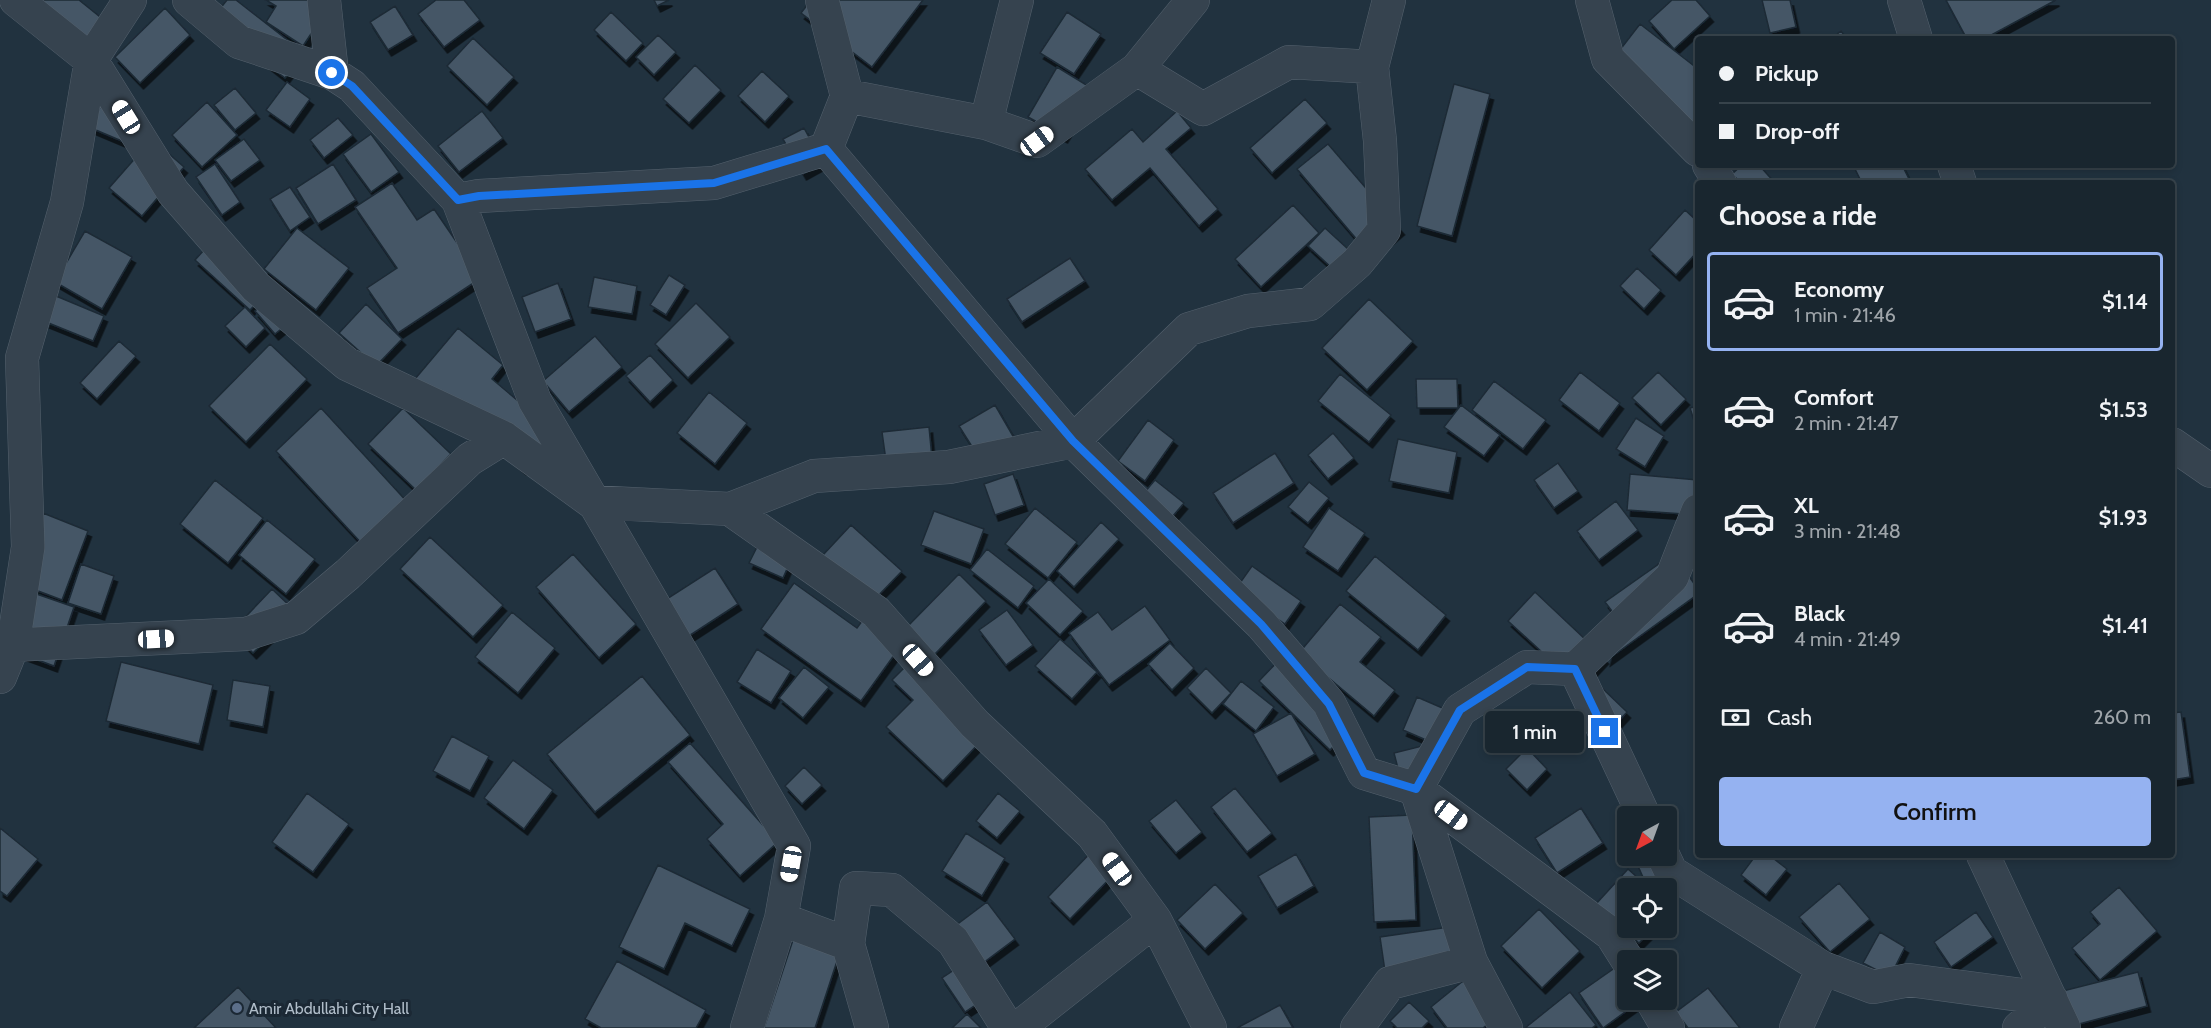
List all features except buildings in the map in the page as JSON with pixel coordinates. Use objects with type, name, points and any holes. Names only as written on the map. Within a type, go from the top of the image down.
[{"type":"street","points":[[16,0],[91,60],[173,192],[256,287],[347,364],[504,438],[592,502],[730,509],[814,476],[949,467],[1073,441],[1189,329],[1248,311],[1310,304],[1357,263],[1383,230],[1380,141],[1372,67],[1389,0]]},
{"type":"street","points":[[0,677],[13,645],[28,547],[22,358],[67,202],[91,60],[130,0]]},
{"type":"street","points":[[189,0],[239,42],[332,73],[352,86],[458,200],[535,402],[794,846],[781,919],[747,1028]]},
{"type":"street","points":[[324,0],[332,73]]},
{"type":"street","points":[[822,0],[847,96],[826,149]]},
{"type":"street","points":[[986,123],[1017,0]]},
{"type":"street","points":[[847,96],[986,123],[1037,141],[1137,69],[1193,0]]},
{"type":"street","points":[[1592,0],[1608,59],[1695,147]]},
{"type":"street","points":[[1904,0],[1915,36]]},
{"type":"street","points":[[1137,69],[1203,109],[1289,62],[1372,67]]},
{"type":"street","points":[[458,200],[479,196],[714,183],[826,149]]},
{"type":"street","points":[[826,149],[1073,441],[1261,624],[1329,704],[1364,773],[1416,789],[1617,924]]},
{"type":"street","points":[[13,645],[246,634],[296,618],[348,574],[470,459],[504,438]]},
{"type":"street","points":[[2175,446],[2211,471]]},
{"type":"street","points":[[730,509],[876,612],[975,724],[1092,834],[1155,920],[1210,1028]]},
{"type":"street","points":[[1506,1028],[1471,962],[1416,789],[1460,710],[1527,667],[1575,669],[1672,577],[1695,519]]},
{"type":"street","points":[[1575,669],[1639,806]]},
{"type":"street","points":[[1984,858],[2057,1014]]},
{"type":"street","points":[[1663,872],[1823,968],[1873,987],[1909,980],[2057,1014]]},
{"type":"street","points":[[872,1028],[848,944],[856,888],[892,890],[953,941],[1008,1028]]},
{"type":"street","points":[[781,919],[848,944]]},
{"type":"street","points":[[1018,1028],[1155,920]]},
{"type":"street","points":[[1357,1028],[1390,983],[1471,962]]},
{"type":"street","points":[[1796,1028],[1823,968]]},
{"type":"street","points":[[1657,1010],[1668,1028]]},
{"type":"street","points":[[2019,1028],[2057,1014]]},
{"type":"place","name":"Amir Abdullahi City Hall","points":[[237,1008]]},
{"type":"route","points":[[332,73],[352,86],[458,200],[479,196],[714,183],[826,149],[1073,441],[1261,624],[1329,704],[1364,773],[1416,789],[1460,710],[1527,667],[1575,669],[1605,732]]}]
